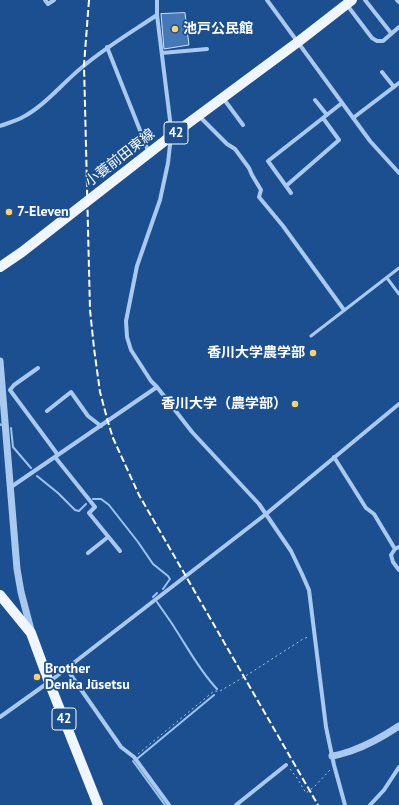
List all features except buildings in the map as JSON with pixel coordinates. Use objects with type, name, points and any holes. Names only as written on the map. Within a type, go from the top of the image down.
[{"type":"main road","name":"小蓑前田東線","points":[[0,267],[22,252],[171,136],[350,2]]},
{"type":"main road","name":"42","points":[[0,595],[31,633],[98,805]]},
{"type":"street","points":[[45,0],[48,4],[54,0]]},
{"type":"street","points":[[267,0],[353,118],[399,173]]},
{"type":"street","points":[[365,0],[392,33]]},
{"type":"street","points":[[158,1],[157,15],[171,136],[168,163],[160,200],[137,266],[126,321],[127,337],[131,350],[151,381],[184,422],[259,504],[290,551],[302,574],[309,590],[326,727],[334,765],[345,805]]},
{"type":"street","points":[[350,2],[372,38],[377,41],[383,41],[399,27]]},
{"type":"street","points":[[0,126],[13,122],[36,109],[84,65],[107,47],[157,15]]},
{"type":"street","points":[[107,47],[149,153]]},
{"type":"street","points":[[162,53],[207,49]]},
{"type":"street","points":[[382,72],[394,87]]},
{"type":"street","points":[[353,118],[399,83]]},
{"type":"street","points":[[223,98],[243,126]]},
{"type":"street","points":[[286,186],[339,140],[315,100]]},
{"type":"street","points":[[291,193],[268,161],[342,103]]},
{"type":"street","points":[[199,115],[235,149],[249,168],[261,190],[259,197],[283,226],[344,310]]},
{"type":"street","points":[[0,361],[6,390],[17,569],[31,633]]},
{"type":"street","points":[[6,390],[38,368]]},
{"type":"street","points":[[11,487],[157,387]]},
{"type":"street","points":[[6,390],[95,507],[89,513],[120,551]]},
{"type":"street","points":[[46,411],[71,392],[88,416],[101,426]]},
{"type":"street","points":[[0,717],[49,682],[266,514],[399,404]]},
{"type":"street","points":[[334,457],[366,508],[374,514],[397,548],[391,555],[393,562],[399,570]]},
{"type":"street","points":[[88,553],[108,537]]},
{"type":"street","points":[[66,668],[121,747],[134,757],[168,805]]},
{"type":"street","points":[[332,756],[352,751],[370,743],[399,726]]},
{"type":"street","points":[[236,805],[286,765]]},
{"type":"street","points":[[370,805],[384,790],[399,767]]},
{"type":"lane","points":[[311,336],[399,268]]},
{"type":"lane","points":[[387,278],[399,294]]},
{"type":"path","points":[[134,757],[214,691],[220,691],[303,638],[315,636]]},
{"type":"path","points":[[286,765],[297,778],[306,793],[314,787],[334,765]]},
{"type":"waterway","points":[[11,428],[13,447],[31,468]]},
{"type":"waterway","points":[[37,476],[58,493],[75,510],[79,511],[86,504]]},
{"type":"waterway","points":[[93,499],[101,499],[109,505],[153,564],[168,576],[170,579],[163,589]]},
{"type":"waterway","points":[[153,597],[157,593]]},
{"type":"waterway","points":[[157,602],[200,668],[217,689]]},
{"type":"waterway","points":[[138,758],[214,695]]},
{"type":"waterway","points":[[133,761],[165,805]]},
{"type":"railway","points":[[89,0],[84,65],[90,310],[100,392],[108,422],[113,438],[139,495],[318,805]]},
{"type":"place","name":"池戸公民館","points":[[175,29]]},
{"type":"place","name":"7-Eleven","points":[[9,212]]},
{"type":"place","name":"香川大学農学部","points":[[313,353]]},
{"type":"place","name":"香川大学（農学部）","points":[[295,404]]},
{"type":"place","name":"Brother Denka Jūsetsu","points":[[37,677]]}]
